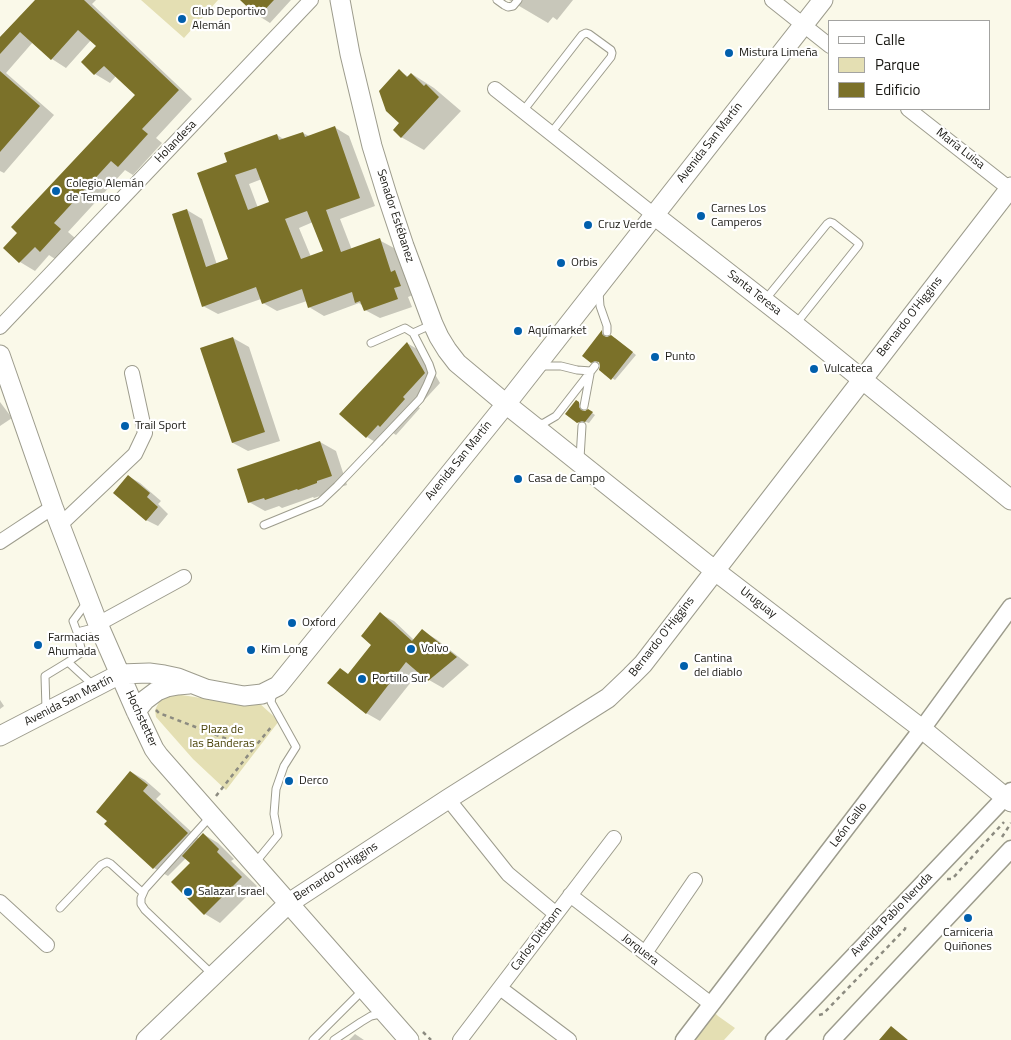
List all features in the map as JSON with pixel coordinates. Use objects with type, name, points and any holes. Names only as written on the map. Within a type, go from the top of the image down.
[{"type":"main road","name":"Senador Estébanez","points":[[340,0],[350,54],[372,146],[404,246],[433,324],[443,344],[458,362],[506,404]]},
{"type":"main road","name":"Avenida San Martín","points":[[0,736],[120,674],[149,673],[171,676],[221,692],[244,696],[262,694],[278,686],[506,404],[823,0]]},
{"type":"main road","name":"Bernardo O'Higgins","points":[[146,1040],[289,903],[448,799],[608,698],[620,688],[643,664],[1010,189]]},
{"type":"main road","name":"Santa Teresa","points":[[654,215],[795,325],[1011,500]]},
{"type":"main road","name":"Hochstetter","points":[[0,355],[53,508],[88,599],[120,674],[140,706],[149,740],[159,756],[409,1040]]},
{"type":"main road","name":"Uruguay","points":[[506,404],[714,570],[1009,797]]},
{"type":"main road","points":[[140,706],[157,691],[167,687],[192,684]]},
{"type":"street","name":"Holandesa","points":[[0,327],[311,0]]},
{"type":"street","points":[[772,0],[828,44]]},
{"type":"street","name":"Santa Teresa","points":[[495,89],[654,215]]},
{"type":"street","name":"María Luisa","points":[[909,110],[1010,189]]},
{"type":"street","points":[[60,525],[135,454],[145,433],[132,373]]},
{"type":"street","points":[[0,542],[53,508]]},
{"type":"street","points":[[99,626],[184,577]]},
{"type":"street","name":"León Gallo","points":[[684,1040],[922,729],[1011,608]]},
{"type":"street","name":"Avenida Pablo Neruda","points":[[774,1040],[1009,797]]},
{"type":"street","points":[[448,799],[508,874],[556,914]]},
{"type":"street","name":"Carlos Dittborn","points":[[460,1040],[614,838]]},
{"type":"street","points":[[832,1040],[1011,849]]},
{"type":"street","points":[[645,953],[696,880]]},
{"type":"street","name":"Jorquera","points":[[570,895],[711,1004]]},
{"type":"street","points":[[0,902],[47,945]]},
{"type":"street","points":[[500,988],[569,1040]]},
{"type":"lane","points":[[497,0],[508,7],[513,6],[518,0]]},
{"type":"lane","points":[[523,111],[582,35],[589,34],[610,50],[612,53],[611,58],[551,133]]},
{"type":"lane","points":[[764,301],[827,224],[833,223],[859,244],[795,325]]},
{"type":"lane","points":[[600,284],[600,306],[608,332]]},
{"type":"lane","points":[[413,333],[433,324]]},
{"type":"lane","points":[[264,525],[320,502],[420,399],[432,374],[413,333],[405,328],[371,343]]},
{"type":"lane","points":[[534,367],[552,366],[593,369]]},
{"type":"lane","points":[[584,406],[593,369]]},
{"type":"lane","points":[[529,422],[544,423],[556,416],[593,369]]},
{"type":"lane","points":[[580,463],[582,426]]},
{"type":"lane","points":[[46,712],[45,676],[82,652],[78,632],[73,621],[88,599]]},
{"type":"lane","points":[[78,632],[99,626]]},
{"type":"lane","points":[[68,662],[95,687]]},
{"type":"lane","points":[[254,864],[278,835],[274,814],[276,789],[284,766],[296,747],[271,702],[274,689]]},
{"type":"lane","points":[[212,816],[143,892],[140,898],[145,910],[213,975]]},
{"type":"lane","points":[[60,908],[106,862],[111,864],[143,892]]},
{"type":"lane","points":[[313,1040],[364,989]]},
{"type":"lane","points":[[334,1040],[371,1016],[385,1012]]},
{"type":"path","points":[[140,706],[253,749]]},
{"type":"path","points":[[216,796],[279,717]]},
{"type":"green space","name":"Club Deportivo Alemán","points":[[141,0],[218,0],[184,38]]},
{"type":"green space","name":"Plaza de las Banderas","points":[[175,694],[234,703],[259,703],[279,721],[226,790],[193,759],[156,717],[155,710],[159,702],[165,697]]},
{"type":"green space","points":[[711,1009],[735,1028],[724,1040],[688,1040]]},
{"type":"building","points":[[35,0],[84,0],[179,90],[142,129],[148,134],[118,167],[111,161],[54,223],[61,229],[40,252],[35,247],[19,263],[3,248],[17,233],[11,227],[135,95],[104,66],[94,75],[81,62],[96,46],[78,30],[51,60],[20,32],[0,54],[0,37]]},
{"type":"building","points":[[240,0],[274,0],[258,17]]},
{"type":"building","points":[[399,69],[407,77],[411,73],[439,97],[401,138],[393,130],[399,123],[386,111],[379,91]]},
{"type":"building","points":[[0,71],[40,106],[0,152]]},
{"type":"building","points":[[335,126],[360,198],[326,210],[341,252],[380,238],[391,272],[395,270],[401,286],[394,288],[398,299],[364,311],[360,301],[355,303],[352,292],[308,308],[302,289],[262,304],[256,287],[202,307],[172,214],[187,209],[206,267],[228,259],[197,173],[227,162],[224,153],[277,134],[279,140],[303,132],[305,137]],"holes":[[[256,168],[269,202],[248,210],[235,175]],[[307,211],[323,251],[301,259],[285,219]]]},
{"type":"building","points":[[602,330],[604,336],[611,335],[633,352],[611,380],[599,370],[599,362],[591,363],[582,356]]},
{"type":"building","points":[[233,337],[265,432],[232,443],[200,348]]},
{"type":"building","points":[[407,342],[425,373],[403,397],[405,399],[380,427],[378,425],[366,438],[339,414]]},
{"type":"building","points":[[576,400],[579,402],[581,410],[585,411],[588,409],[593,412],[585,422],[577,423],[565,414]]},
{"type":"building","points":[[320,441],[332,476],[298,490],[248,503],[237,469]]},
{"type":"building","points":[[128,475],[150,493],[147,497],[158,507],[146,521],[113,493]]},
{"type":"building","points":[[380,612],[412,641],[422,629],[457,657],[428,681],[406,662],[366,714],[327,683],[340,668],[348,674],[371,645],[361,636]]},
{"type":"building","points":[[130,771],[148,785],[143,791],[188,833],[153,869],[104,824],[107,821],[96,812]]},
{"type":"building","points":[[203,833],[219,849],[217,852],[242,877],[204,915],[171,882],[190,863],[182,856]]},
{"type":"building","points":[[891,1026],[908,1040],[879,1040]]},
{"type":"place","name":"Club Deportivo Alemán","points":[[182,19]]},
{"type":"place","name":"Mistura Limeña","points":[[729,53]]},
{"type":"place","name":"Colegio Alemán de Temuco","points":[[56,191]]},
{"type":"place","name":"Carnes Los Camperos","points":[[701,216]]},
{"type":"place","name":"Cruz Verde","points":[[588,225]]},
{"type":"place","name":"Orbis","points":[[561,263]]},
{"type":"place","name":"Aquímarket","points":[[518,331]]},
{"type":"place","name":"Punto","points":[[655,357]]},
{"type":"place","name":"Vulcateca","points":[[814,369]]},
{"type":"place","name":"Trail Sport","points":[[125,426]]},
{"type":"place","name":"Casa de Campo","points":[[518,479]]},
{"type":"place","name":"Oxford","points":[[292,623]]},
{"type":"place","name":"Farmacias Ahumada","points":[[38,645]]},
{"type":"place","name":"Volvo","points":[[411,649]]},
{"type":"place","name":"Kim Long","points":[[251,650]]},
{"type":"place","name":"Cantina del diablo","points":[[684,666]]},
{"type":"place","name":"Portillo Sur","points":[[362,679]]},
{"type":"place","name":"Derco","points":[[289,781]]},
{"type":"place","name":"Salazar Israel","points":[[188,892]]},
{"type":"place","name":"Carniceria Quiñones","points":[[968,918]]}]
